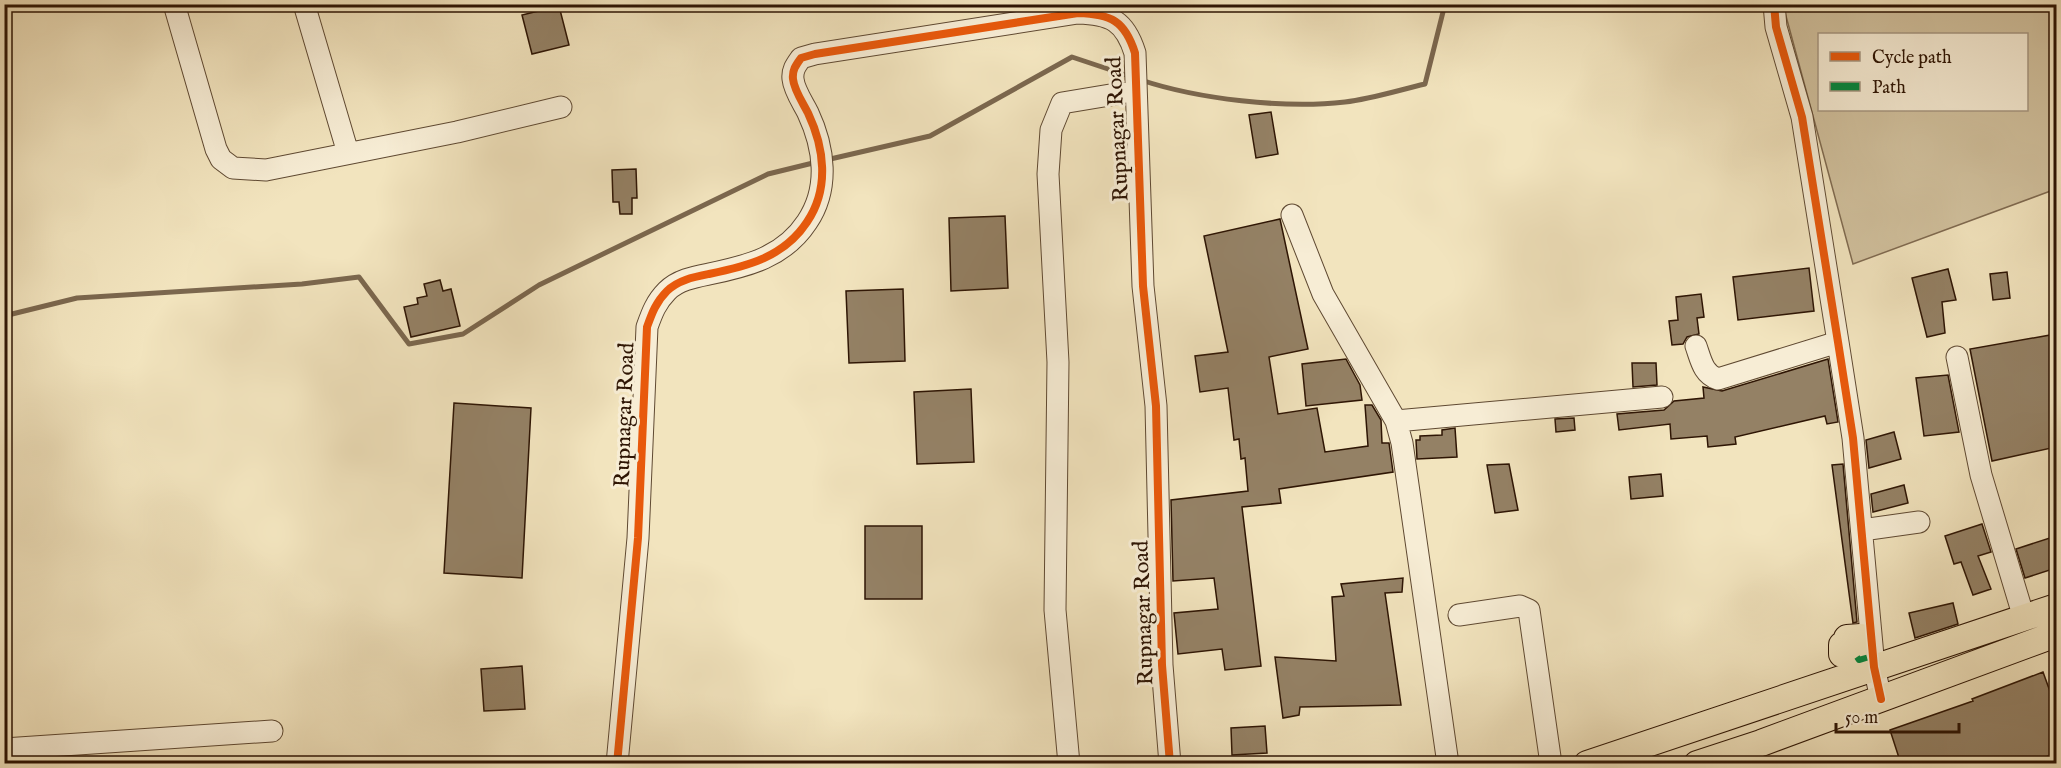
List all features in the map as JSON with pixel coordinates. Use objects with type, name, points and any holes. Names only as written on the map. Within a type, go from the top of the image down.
[{"type":"main road","points":[[1587,764],[2056,607]]},
{"type":"main road","points":[[1697,764],[2056,634]]},
{"type":"street","points":[[174,4],[216,149],[221,159],[232,168],[248,171],[348,153],[457,132],[561,107]]},
{"type":"street","points":[[304,4],[348,153]]},
{"type":"street","points":[[1774,4],[1776,27],[1802,117],[1838,342],[1852,438],[1874,667],[1881,699]]},
{"type":"street","name":"Rupnagar Road","points":[[617,764],[638,538],[647,327],[655,306],[668,290],[687,279],[751,265],[783,250],[808,222],[819,195],[822,158],[818,134],[793,81],[794,69],[801,58],[815,54],[1078,13],[1100,14],[1117,22],[1129,35],[1136,67],[1129,92],[1143,286],[1156,406],[1162,665],[1170,764]]},
{"type":"street","points":[[1069,764],[1055,610],[1058,362],[1048,174],[1051,130],[1062,103],[1129,92]]},
{"type":"street","points":[[1292,215],[1323,294],[1396,421],[1402,443],[1448,764]]},
{"type":"street","points":[[1696,346],[1704,369],[1709,376],[1718,379],[1838,342]]},
{"type":"street","points":[[1957,357],[1981,475],[2024,618]]},
{"type":"street","points":[[1396,421],[1662,397]]},
{"type":"street","points":[[1862,530],[1919,522]]},
{"type":"street","points":[[1459,615],[1520,606],[1529,610],[1551,764]]},
{"type":"street","points":[[4,749],[272,730]]},
{"type":"shaded area","points":[[1783,5],[2056,5],[2056,189],[1853,264]]},
{"type":"building","points":[[559,6],[569,45],[532,54],[522,15]]},
{"type":"building","points":[[1271,112],[1278,154],[1256,158],[1249,115]]},
{"type":"building","points":[[636,169],[637,198],[632,198],[632,214],[620,214],[619,202],[613,202],[612,170]]},
{"type":"building","points":[[1005,216],[1008,288],[951,291],[949,218]]},
{"type":"building","points":[[1280,219],[1308,349],[1269,357],[1278,414],[1317,408],[1325,452],[1368,446],[1365,405],[1372,405],[1381,420],[1382,443],[1389,443],[1393,472],[1279,489],[1281,503],[1242,507],[1261,666],[1225,670],[1222,649],[1178,654],[1174,613],[1218,609],[1214,578],[1173,581],[1171,500],[1248,491],[1245,458],[1241,459],[1239,439],[1234,440],[1228,388],[1200,392],[1195,356],[1228,352],[1204,236]]},
{"type":"building","points":[[1809,268],[1814,311],[1738,320],[1733,277]]},
{"type":"building","points":[[1948,269],[1956,300],[1942,302],[1945,333],[1927,337],[1912,278]]},
{"type":"building","points":[[2007,272],[2010,298],[1993,300],[1990,274]]},
{"type":"building","points":[[440,280],[443,291],[451,289],[460,326],[411,337],[404,307],[418,304],[417,298],[427,296],[424,284]]},
{"type":"building","points":[[903,289],[905,361],[849,363],[846,291]]},
{"type":"building","points":[[1701,294],[1704,317],[1697,318],[1699,334],[1687,337],[1683,344],[1672,345],[1669,321],[1678,320],[1676,297]]},
{"type":"building","points":[[2056,334],[2056,447],[1992,461],[1970,349]]},
{"type":"building","points":[[1346,359],[1360,385],[1362,400],[1306,406],[1302,364]]},
{"type":"building","points":[[1828,359],[1838,422],[1827,424],[1825,416],[1735,437],[1736,444],[1708,447],[1707,436],[1671,439],[1670,424],[1619,430],[1617,414],[1664,410],[1674,401],[1704,398],[1703,387],[1722,391]]},
{"type":"building","points":[[1632,363],[1656,363],[1657,385],[1633,387]]},
{"type":"building","points":[[1948,375],[1959,432],[1924,436],[1916,378]]},
{"type":"building","points":[[971,389],[974,462],[917,464],[914,392]]},
{"type":"building","points":[[454,403],[531,408],[522,578],[444,573]]},
{"type":"building","points":[[1574,418],[1575,430],[1556,432],[1555,419]]},
{"type":"building","points":[[1455,428],[1457,457],[1417,459],[1416,440],[1420,440],[1420,436],[1442,435],[1442,430]]},
{"type":"building","points":[[1894,432],[1901,459],[1869,468],[1866,440]]},
{"type":"building","points":[[1509,464],[1518,510],[1495,513],[1487,465]]},
{"type":"building","points":[[1843,464],[1857,622],[1853,623],[1832,465]]},
{"type":"building","points":[[1661,474],[1663,496],[1631,499],[1629,477]]},
{"type":"building","points":[[1904,485],[1908,503],[1873,512],[1871,494]]},
{"type":"building","points":[[1982,524],[1991,552],[1978,556],[1991,589],[1973,595],[1961,562],[1954,564],[1945,536]]},
{"type":"building","points":[[865,526],[922,526],[922,599],[865,599]]},
{"type":"building","points":[[2056,536],[2056,568],[2025,578],[2016,549]]},
{"type":"building","points":[[1403,578],[1402,592],[1385,593],[1401,705],[1300,707],[1299,715],[1283,718],[1275,657],[1336,661],[1332,597],[1344,596],[1341,584]]},
{"type":"building","points":[[1953,603],[1958,624],[1915,638],[1909,613]]},
{"type":"building","points":[[522,666],[525,709],[484,711],[481,669]]},
{"type":"building","points":[[2043,672],[2056,708],[2056,753],[2028,764],[1901,764],[1890,730],[1973,701],[1972,699]]},
{"type":"building","points":[[1265,726],[1267,753],[1232,755],[1231,728]]},
{"type":"waterway","points":[[1141,80],[1188,92],[1242,101],[1321,104],[1365,99],[1425,84],[1445,4]]},
{"type":"waterway","points":[[826,160],[930,136],[1072,57],[1132,77]]},
{"type":"waterway","points":[[4,316],[77,298],[302,284],[359,277],[409,344],[463,334],[539,285],[768,174],[817,162]]},
{"type":"marked path","points":[[1857,657],[1859,660],[1873,656]]},
{"type":"cycle path","points":[[1774,4],[1776,27],[1802,117],[1853,438],[1874,667],[1881,699]]},
{"type":"cycle path","points":[[617,764],[638,538],[647,327],[657,304],[671,287],[698,276],[738,267],[764,258],[787,244],[807,222],[814,209],[822,182],[821,153],[808,113],[794,83],[793,73],[796,65],[801,58],[815,54],[1078,13],[1099,15],[1115,21],[1127,33],[1135,53],[1143,286],[1156,406],[1162,665],[1170,764]]}]
